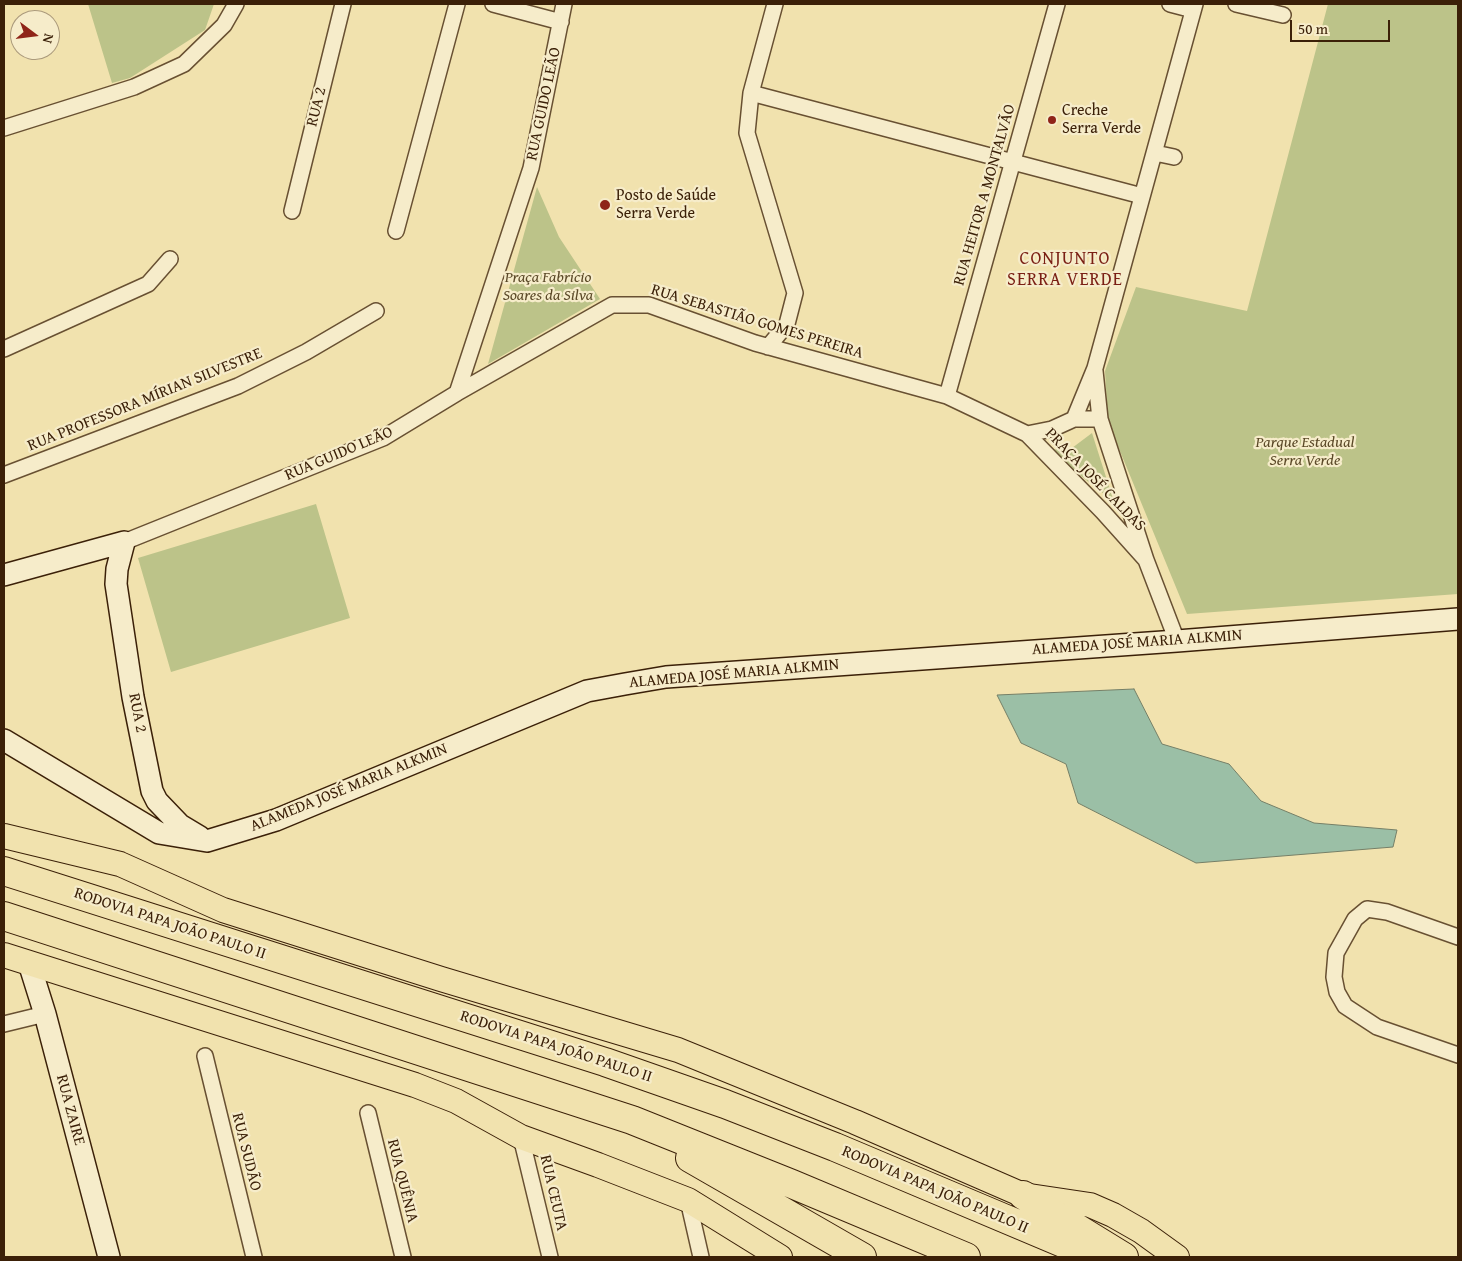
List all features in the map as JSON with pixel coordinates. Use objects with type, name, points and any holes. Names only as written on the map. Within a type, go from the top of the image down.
[{"type":"highway","name":"RODOVIA PAPA JOÃO PAULO II","points":[[4,871],[605,1062],[716,1100],[1096,1257]]},
{"type":"highway","points":[[4,916],[632,1120],[792,1184],[966,1257]]},
{"type":"highway","points":[[632,1120],[696,1162],[862,1257]]},
{"type":"highway","points":[[1023,1195],[1124,1257]]},
{"type":"main road","points":[[4,836],[120,864],[223,910],[441,979],[678,1050],[855,1122],[1023,1195],[1090,1205],[1113,1215],[1141,1231],[1177,1257]]},
{"type":"main road","points":[[4,955],[415,1085],[456,1101],[521,1137],[598,1164],[688,1200],[780,1257]]},
{"type":"street","points":[[4,128],[134,86],[184,64],[224,25],[236,4]]},
{"type":"street","name":"RUA 2","points":[[292,211],[343,4]]},
{"type":"street","points":[[396,231],[457,4]]},
{"type":"street","points":[[493,4],[561,22]]},
{"type":"street","name":"RUA GUIDO LEÃO","points":[[4,575],[124,542],[383,438],[457,393],[530,168],[564,4]]},
{"type":"street","points":[[768,347],[787,324],[795,294],[747,133],[751,93],[775,4]]},
{"type":"street","name":"RUA HEITOR A MONTALVÃO","points":[[947,396],[1057,4]]},
{"type":"street","points":[[1074,419],[1095,368],[1194,7],[1170,4]]},
{"type":"street","points":[[1236,4],[1283,16]]},
{"type":"street","points":[[751,93],[1142,196]]},
{"type":"street","points":[[1155,153],[1174,157]]},
{"type":"street","points":[[4,349],[148,284],[170,259]]},
{"type":"street","name":"RUA SEBASTIÃO GOMES PEREIRA","points":[[457,393],[612,305],[649,305],[768,347],[947,396],[1027,434]]},
{"type":"street","name":"RUA PROFESSORA MÍRIAN SILVESTRE","points":[[4,475],[238,386],[306,352],[376,311]]},
{"type":"street","points":[[1095,368],[1100,419]]},
{"type":"street","name":"PRAÇA JOSÉ CALDAS","points":[[1027,434],[1052,429],[1074,419],[1100,419],[1146,560],[1177,641]]},
{"type":"street","name":"PRAÇA JOSÉ CALDAS","points":[[1027,434],[1103,512],[1146,560]]},
{"type":"street","points":[[1103,512],[1111,512],[1128,504]]},
{"type":"street","name":"RUA 2","points":[[124,542],[117,570],[116,584],[133,697],[152,792]]},
{"type":"street","name":"RUA 2","points":[[72,556],[97,560],[106,566],[116,584]]},
{"type":"street","name":"ALAMEDA JOSÉ MARIA ALKMIN","points":[[4,740],[158,833],[207,841],[276,820],[587,691],[666,677],[1458,619]]},
{"type":"street","points":[[111,805],[138,810],[146,806],[152,792]]},
{"type":"street","points":[[152,792],[157,802],[180,825],[207,841]]},
{"type":"street","points":[[1458,937],[1387,912],[1367,909],[1355,919],[1336,953],[1334,977],[1337,992],[1345,1006],[1377,1027],[1458,1055]]},
{"type":"street","name":"RUA ZAIRE","points":[[29,963],[45,1014],[109,1257]]},
{"type":"street","points":[[4,1024],[45,1014]]},
{"type":"street","name":"RUA SUDÃO","points":[[205,1056],[254,1257]]},
{"type":"street","name":"RUA QUÊNIA","points":[[368,1113],[403,1257]]},
{"type":"street","name":"RUA CEUTA","points":[[521,1137],[550,1257]]},
{"type":"street","points":[[688,1200],[700,1257]]},
{"type":"green space","points":[[88,4],[214,4],[205,30],[130,78],[112,83]]},
{"type":"green space","name":"Parque Estadual Serra Verde","points":[[1328,4],[1458,4],[1458,594],[1187,614],[1108,422],[1105,371],[1136,287],[1247,311]]},
{"type":"green space","name":"Praça Fabrício Soares da Silva","points":[[537,187],[559,237],[600,299],[488,364]]},
{"type":"green space","points":[[1092,433],[1114,502],[1048,450],[1072,448]]},
{"type":"green space","points":[[316,504],[350,618],[171,672],[138,558]]},
{"type":"shaded area","points":[[1134,689],[1162,744],[1229,764],[1261,801],[1314,823],[1397,830],[1393,847],[1196,863],[1078,803],[1066,764],[1021,743],[997,695]]},
{"type":"place","name":"Creche Serra Verde","points":[[1052,120]]},
{"type":"place","name":"Posto de Saúde Serra Verde","points":[[605,205]]},
{"type":"district","name":"CONJUNTO SERRA VERDE","points":[[1065,269]]}]
